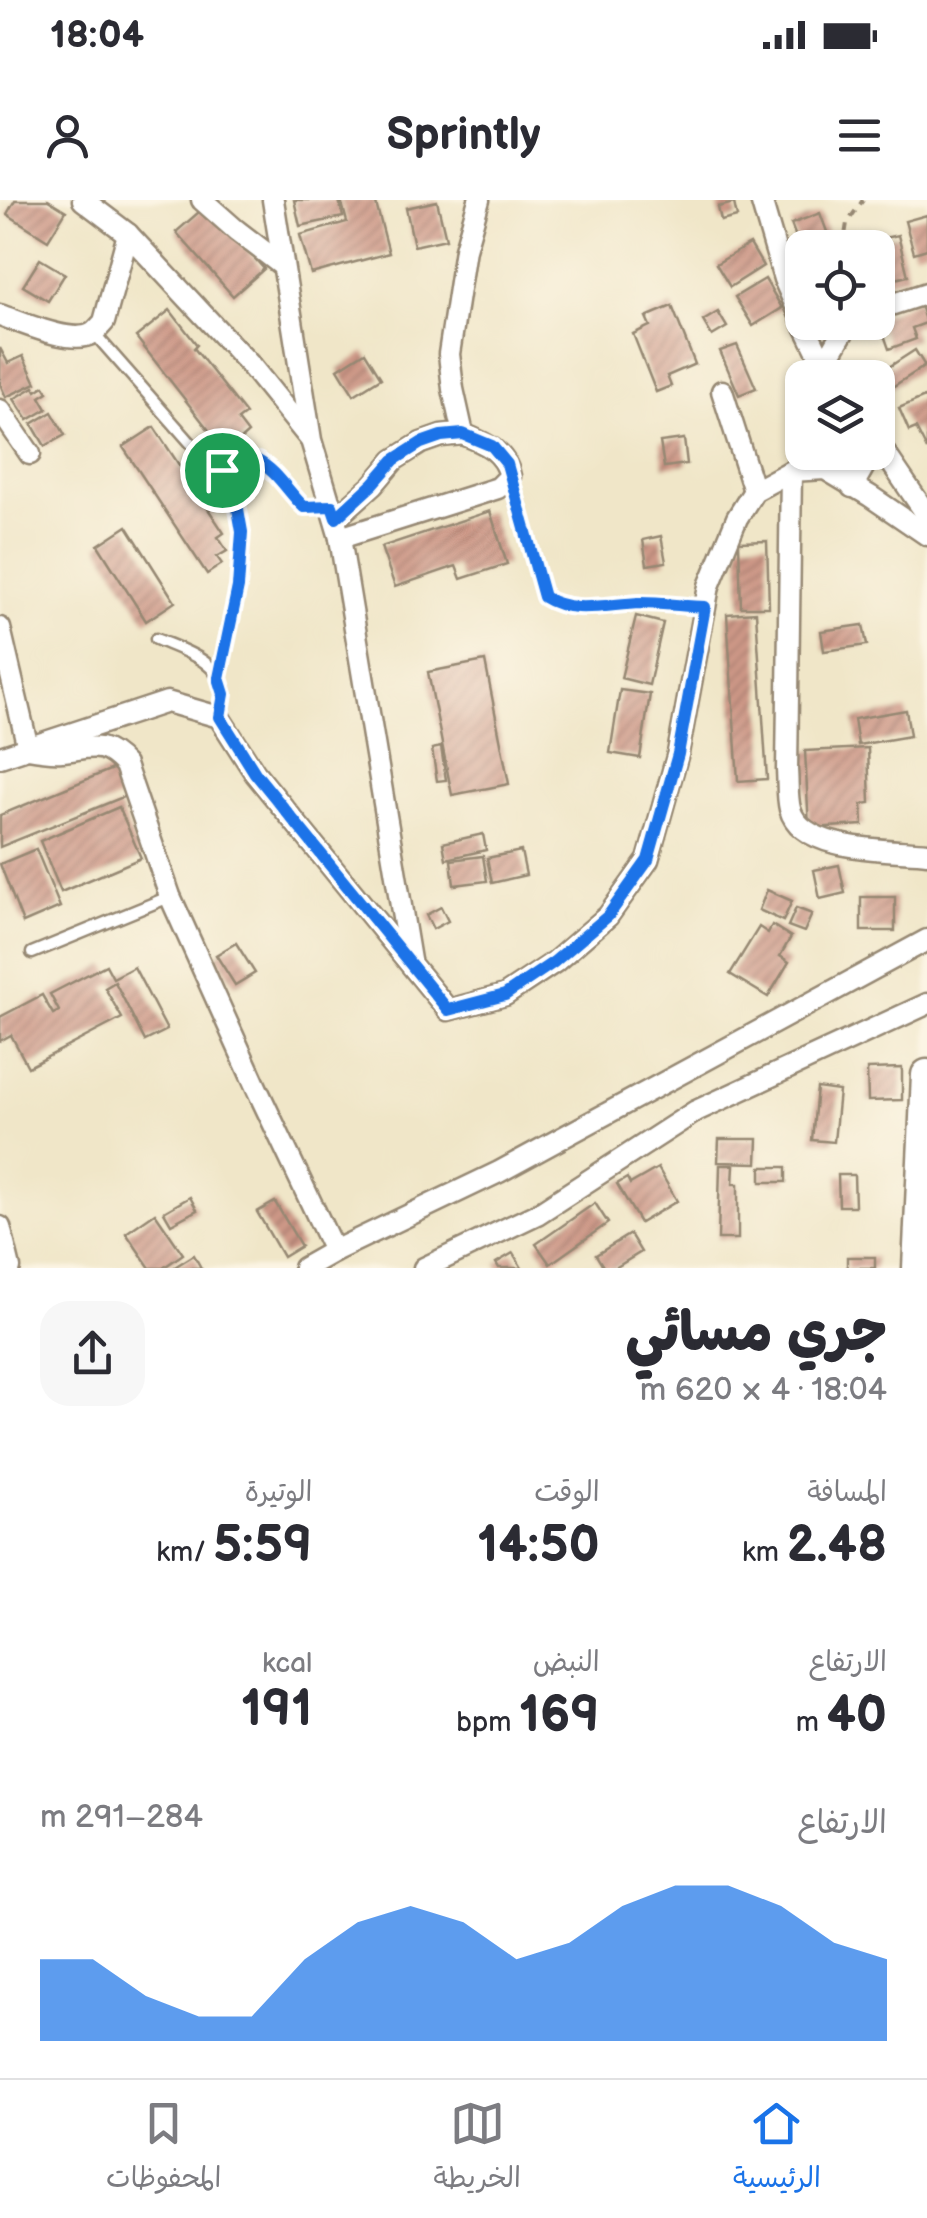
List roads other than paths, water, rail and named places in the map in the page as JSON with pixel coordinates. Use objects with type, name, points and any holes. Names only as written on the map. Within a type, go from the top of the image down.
[{"type":"street","points":[[83,200],[128,234],[251,366],[311,440]]},
{"type":"street","points":[[202,200],[283,266]]},
{"type":"street","points":[[273,200],[311,440],[336,521],[411,964]]},
{"type":"street","points":[[463,434],[450,354],[465,249],[479,200]]},
{"type":"street","points":[[761,200],[785,281]]},
{"type":"street","points":[[0,316],[56,334],[81,338],[94,332],[104,322],[128,234]]},
{"type":"street","points":[[895,304],[927,293]]},
{"type":"street","points":[[722,391],[754,490]]},
{"type":"street","points":[[0,410],[30,454]]},
{"type":"street","points":[[463,434],[492,446],[507,464],[510,476],[498,488],[336,521],[394,460],[441,436],[463,434]]},
{"type":"street","points":[[0,757],[167,702],[220,717],[255,773],[448,1010],[505,995],[554,962],[608,916],[648,860],[678,754],[709,586],[737,518],[754,490],[791,471],[825,468],[927,535]]},
{"type":"street","points":[[895,468],[927,515]]},
{"type":"street","points":[[852,487],[862,470]]},
{"type":"street","points":[[791,471],[786,770],[791,811],[800,828],[830,844],[927,852]]},
{"type":"street","points":[[0,628],[28,748]]},
{"type":"street","points":[[28,748],[57,752],[89,746],[112,751],[125,765],[170,896],[334,1250]]},
{"type":"street","points":[[304,1268],[499,1172],[927,940]]},
{"type":"street","points":[[424,1268],[537,1214],[696,1111],[927,1004]]},
{"type":"street","points":[[918,1268],[927,1075]]},
{"type":"street","points":[[0,1227],[10,1268]]},
{"type":"lane","points":[[94,332],[203,458],[222,470],[258,461],[271,468],[304,507],[336,521]]},
{"type":"lane","points":[[156,640],[199,657],[219,678],[224,694],[220,717]]},
{"type":"lane","points":[[32,953],[170,896]]}]
